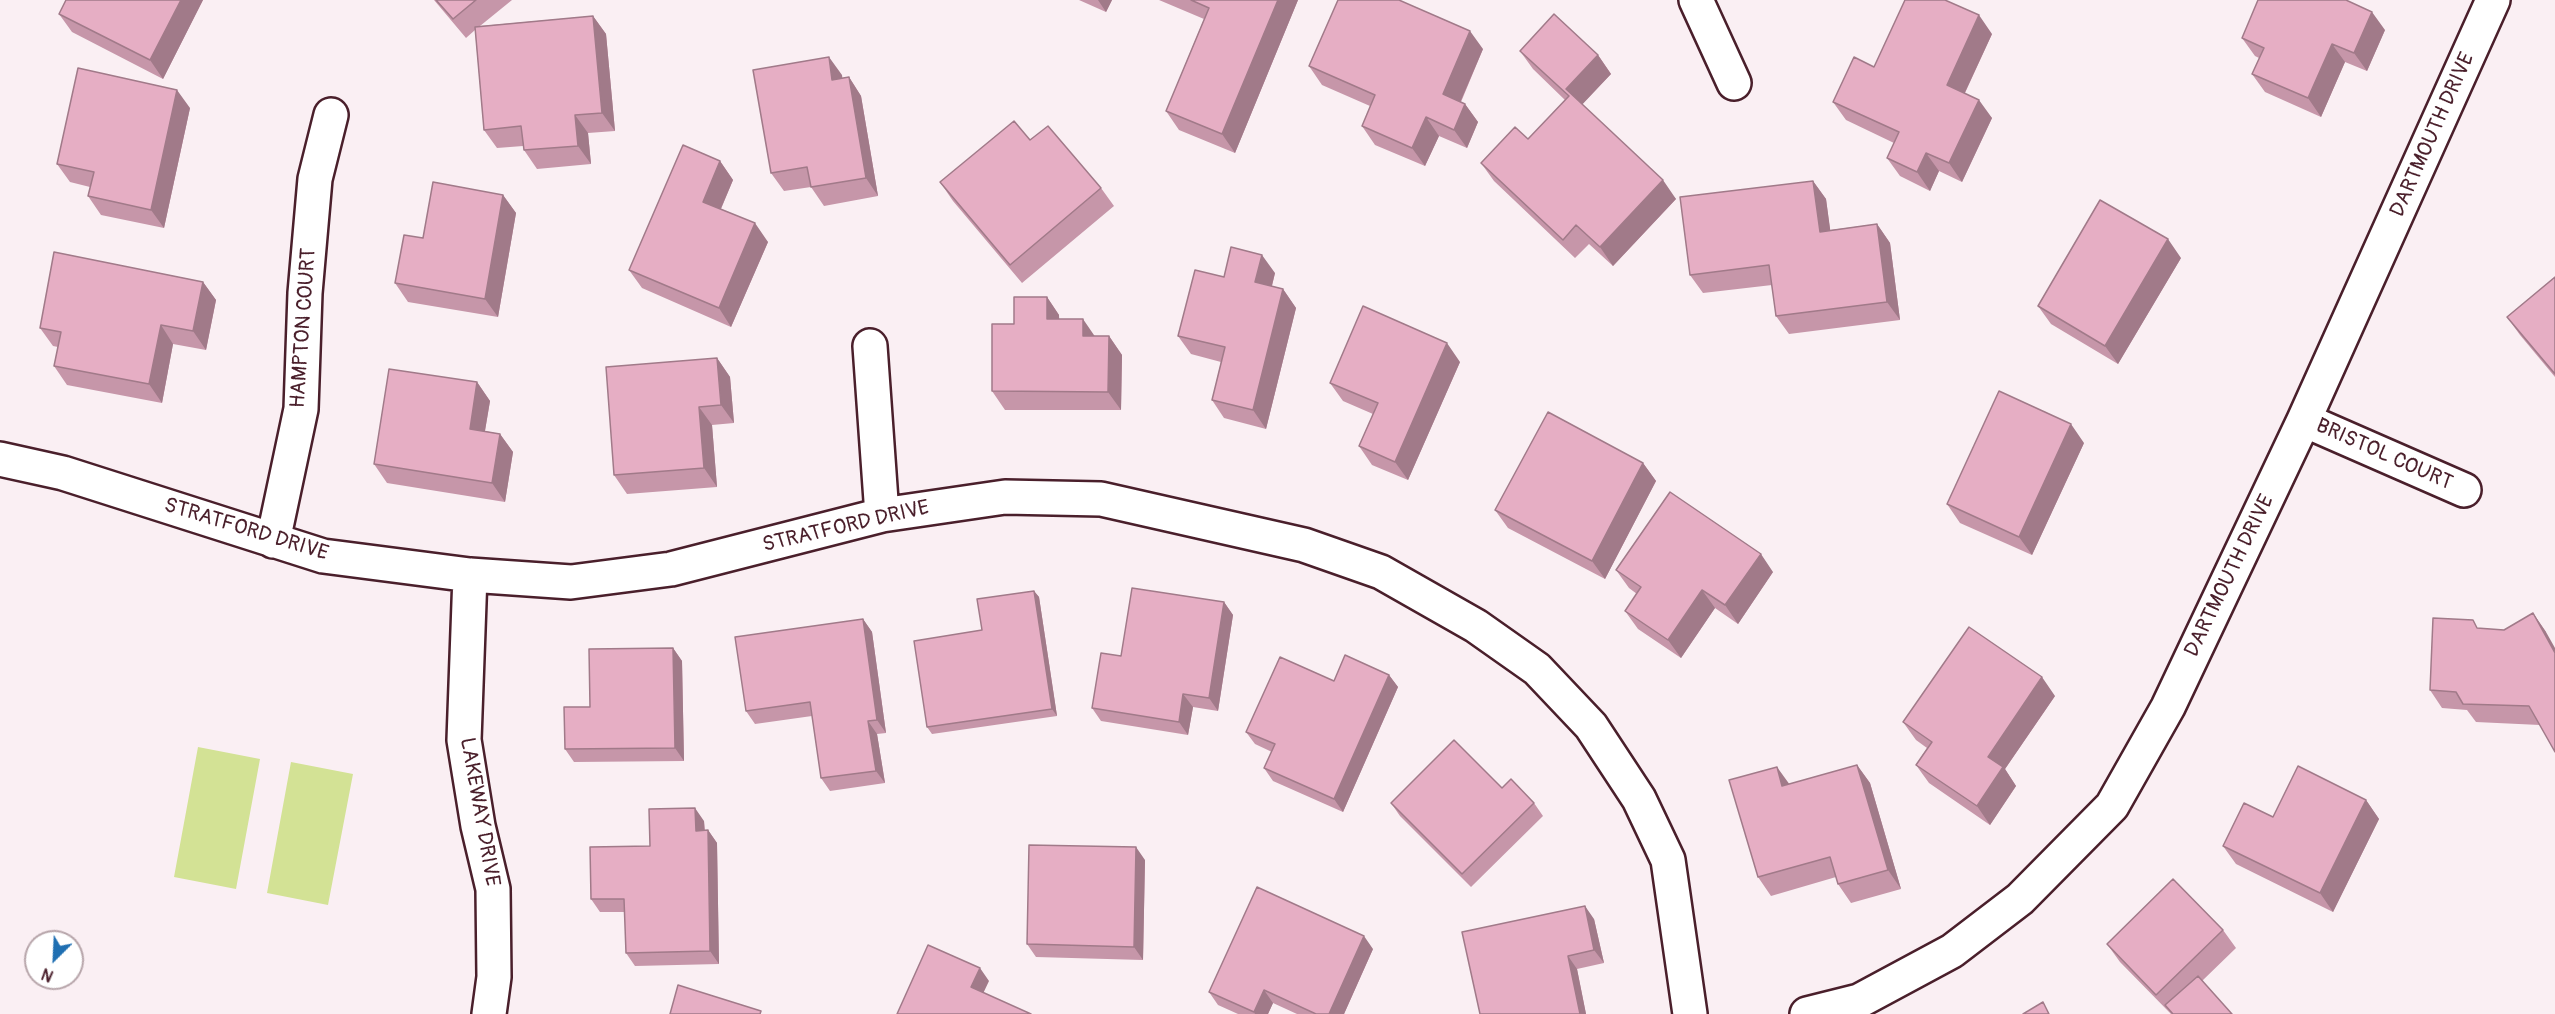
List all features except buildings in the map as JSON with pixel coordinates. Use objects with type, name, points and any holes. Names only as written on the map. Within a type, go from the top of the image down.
[{"type":"street","points":[[1696,0],[1734,83]]},
{"type":"street","name":"DARTMOUTH DRIVE","points":[[1807,1014],[1859,1001],[1952,951],[2020,899],[2112,807],[2168,707],[2304,420],[2493,0]]},
{"type":"street","name":"HAMPTON COURT","points":[[273,541],[301,409],[305,293],[315,178],[332,115]]},
{"type":"street","points":[[870,346],[882,515]]},
{"type":"street","name":"BRISTOL COURT","points":[[2304,420],[2464,490]]},
{"type":"street","name":"STRATFORD DRIVE","points":[[0,459],[63,473],[323,556],[470,575],[572,582],[671,569],[882,515],[1005,497],[1101,500],[1304,545],[1382,572],[1476,626],[1537,669],[1592,726],[1639,799],[1668,860],[1690,1014]]},
{"type":"street","name":"LAKEWAY DRIVE","points":[[470,575],[464,740],[478,826],[493,889],[494,977],[489,1014]]},
{"type":"green space","points":[[198,747],[260,759],[236,889],[174,877]]},
{"type":"green space","points":[[291,762],[353,774],[328,905],[267,893]]}]
